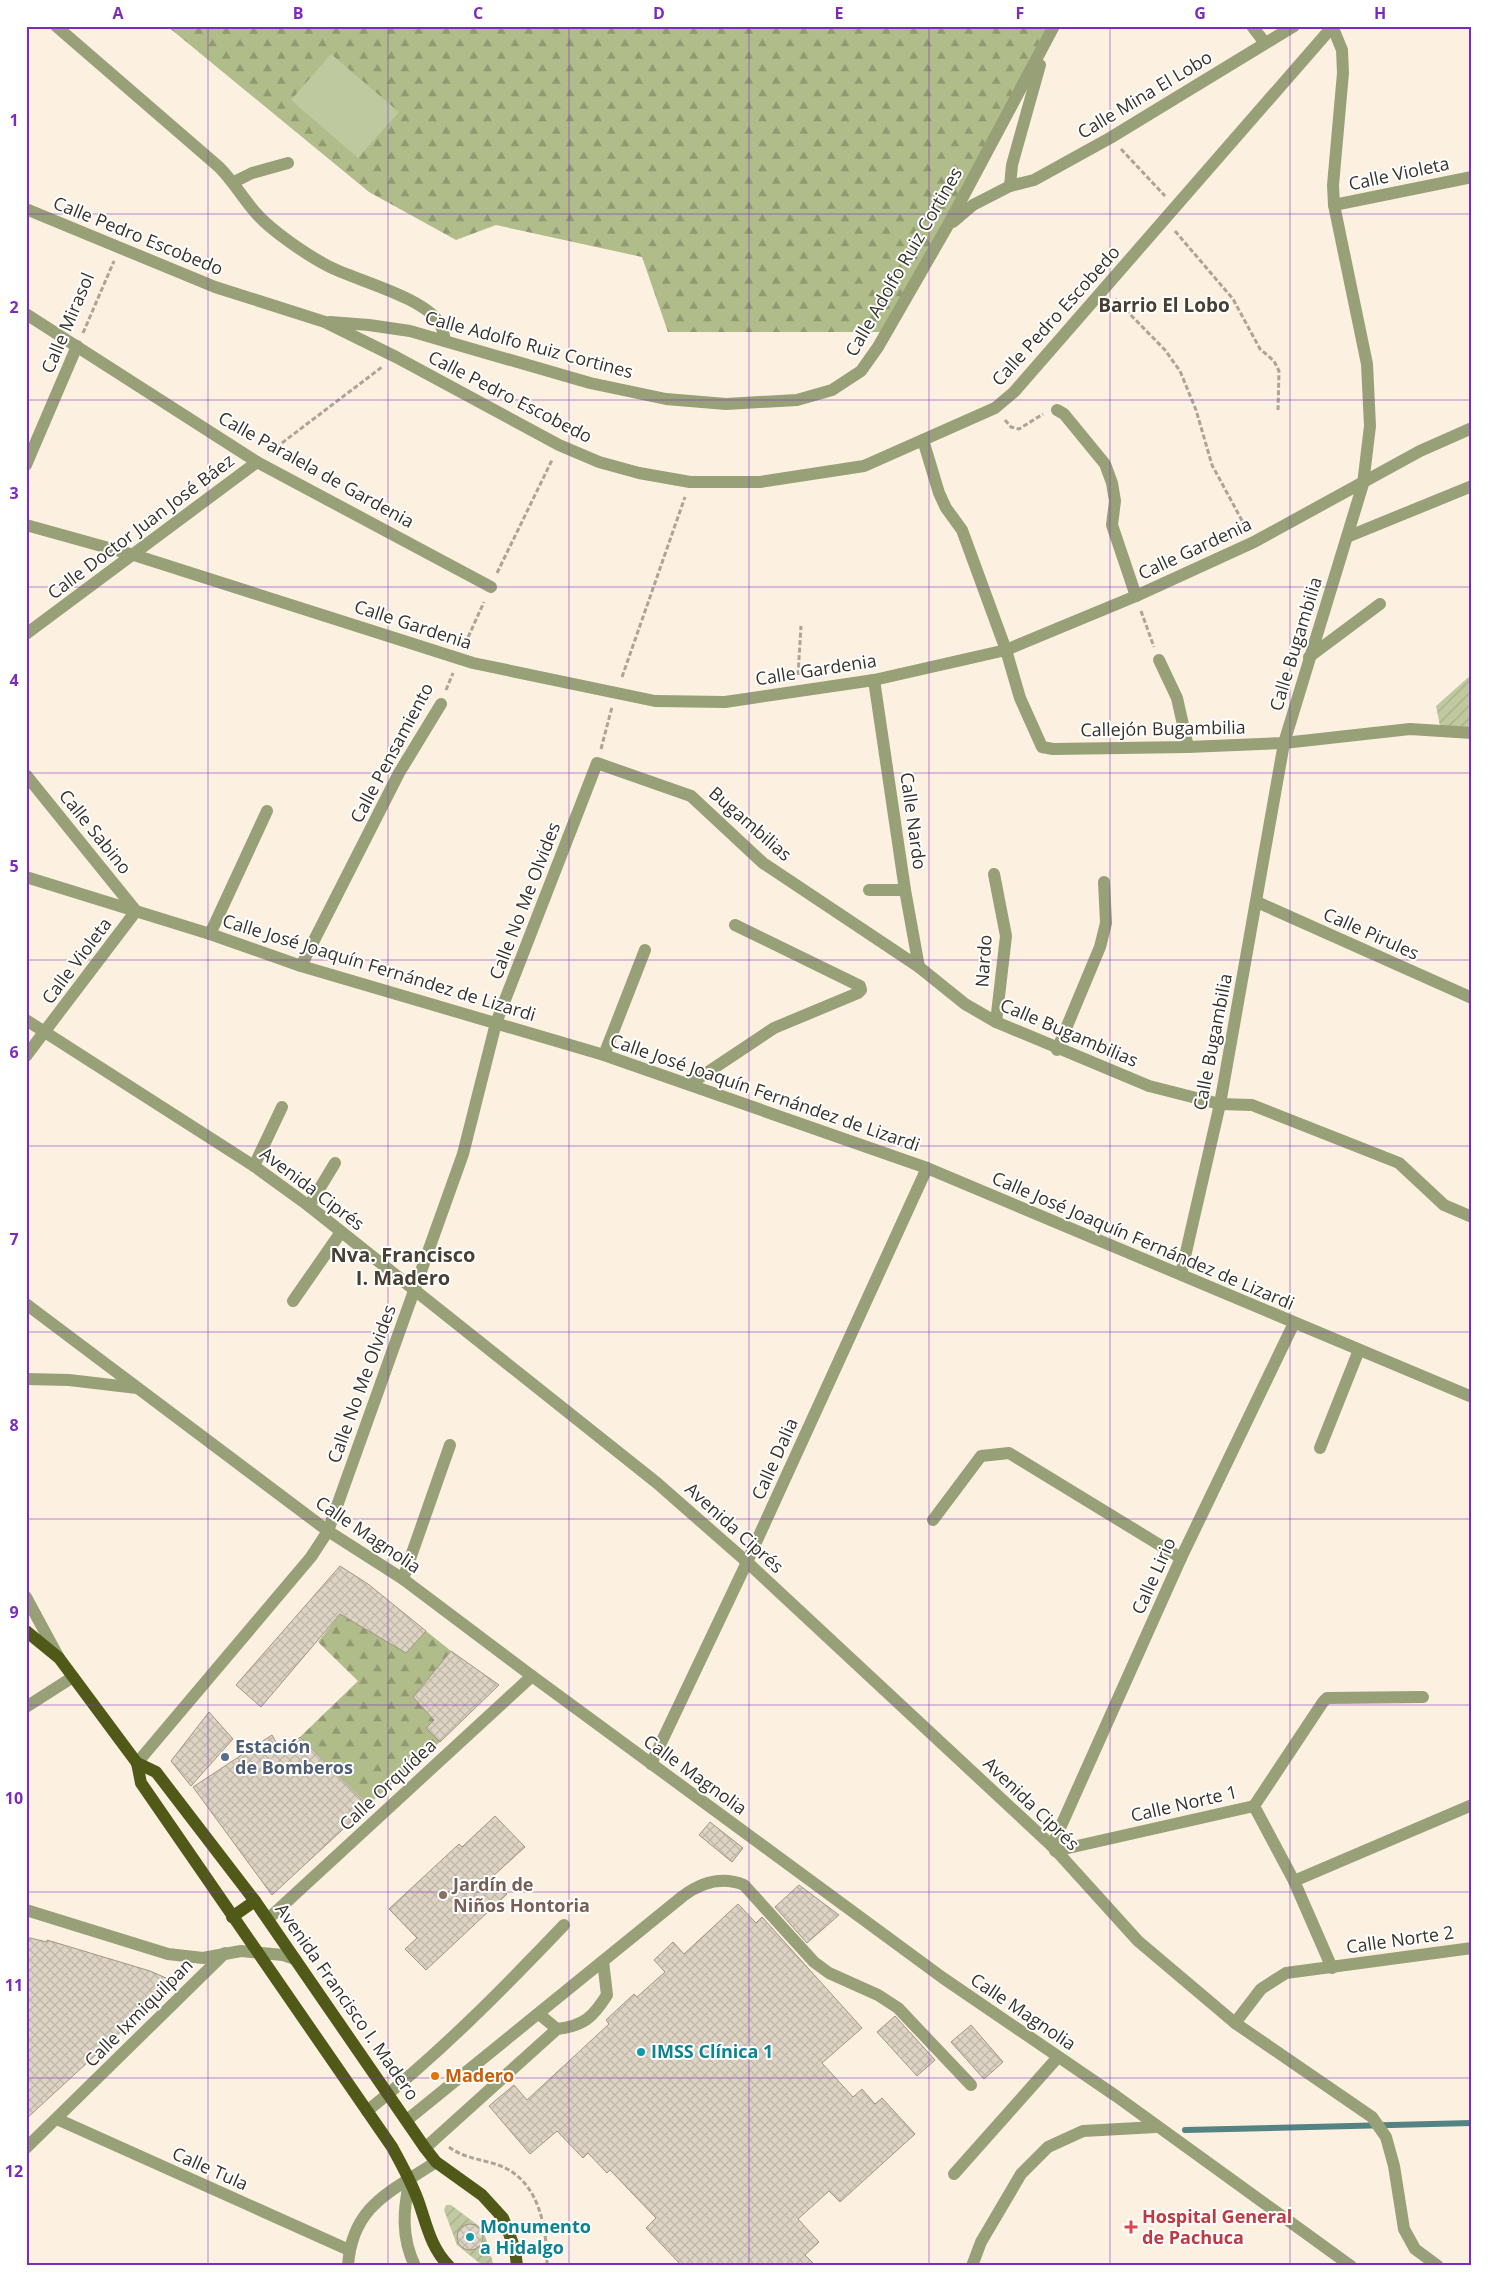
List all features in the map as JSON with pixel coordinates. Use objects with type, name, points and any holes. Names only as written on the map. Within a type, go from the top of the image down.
[{"type":"main road","name":"Avenida Francisco I. Madero","points":[[26,1631],[59,1658],[136,1762],[140,1783],[392,2147],[410,2179],[427,2231],[440,2258],[449,2266]]},
{"type":"main road","name":"Avenida Francisco I. Madero","points":[[136,1762],[156,1772],[255,1901],[436,2162],[482,2195],[503,2218],[515,2249],[517,2266]]},
{"type":"main road","points":[[232,1917],[255,1901]]},
{"type":"street","points":[[56,26],[176,128],[234,182],[255,213],[291,242],[329,266],[384,287],[429,312],[441,325],[444,341]]},
{"type":"street","name":"Calle Adolfo Ruiz Cortines","points":[[326,322],[369,324],[410,331],[590,383],[666,399],[726,404],[797,400],[832,390],[861,371],[878,347],[947,227],[1054,26]]},
{"type":"street","points":[[1252,26],[1265,43]]},
{"type":"street","name":"Calle Mina El Lobo","points":[[947,227],[973,205],[1010,186],[1034,180],[1110,138],[1294,26]]},
{"type":"street","name":"Calle Bugambilia","points":[[1181,1274],[1220,1104],[1284,743],[1364,484],[1370,426],[1367,364],[1334,205],[1333,185],[1343,73],[1342,50],[1332,27]]},
{"type":"street","name":"Calle Pedro Escobedo","points":[[26,209],[215,287],[326,322],[396,357],[559,446],[607,464],[639,473],[690,482],[760,482],[826,473],[864,466],[995,408],[1014,392],[1332,27]]},
{"type":"street","points":[[1010,186],[1012,165],[1046,44]]},
{"type":"street","points":[[234,182],[252,173],[288,163]]},
{"type":"street","name":"Calle Violeta","points":[[1334,205],[1472,177]]},
{"type":"street","name":"Calle Paralela de Gardenia","points":[[26,314],[257,462],[491,587]]},
{"type":"street","name":"Calle Mirasol","points":[[26,465],[77,346]]},
{"type":"street","points":[[1057,410],[1064,414],[1105,464],[1112,483],[1115,501],[1112,525],[1136,596]]},
{"type":"street","name":"Calle Gardenia","points":[[26,525],[134,555],[474,663],[655,701],[725,702],[874,680],[1006,650],[1136,596],[1254,542],[1364,484],[1420,451],[1472,428]]},
{"type":"street","points":[[923,440],[939,493],[946,508],[962,530],[1006,650]]},
{"type":"street","name":"Calle Doctor Juan José Báez","points":[[26,634],[257,462]]},
{"type":"street","points":[[1347,537],[1472,486]]},
{"type":"street","points":[[1309,657],[1380,604]]},
{"type":"street","name":"Callejón Bugambilia","points":[[1006,650],[1020,698],[1042,747],[1053,749],[1188,747],[1284,743],[1410,729],[1472,733]]},
{"type":"street","points":[[1159,660],[1177,698],[1188,747]]},
{"type":"street","name":"Calle Nardo","points":[[874,680],[905,890],[919,967]]},
{"type":"street","name":"Calle Pensamiento","points":[[301,966],[399,774],[441,704]]},
{"type":"street","name":"Bugambilias","points":[[597,763],[692,796],[763,863],[919,967]]},
{"type":"street","name":"Calle No Me Olvides","points":[[136,1762],[311,1557],[328,1530],[463,1154],[496,1023],[597,763]]},
{"type":"street","name":"Calle Sabino","points":[[26,775],[136,911]]},
{"type":"street","points":[[210,934],[267,811]]},
{"type":"street","name":"Nardo","points":[[994,874],[1006,936],[996,1022]]},
{"type":"street","name":"Calle José Joaquín Fernández de Lizardi","points":[[26,877],[210,934],[301,966],[604,1056],[690,1084],[927,1168],[1472,1397]]},
{"type":"street","points":[[1057,1050],[1100,947],[1106,923],[1104,882]]},
{"type":"street","points":[[869,890],[905,890]]},
{"type":"street","name":"Calle Pirules","points":[[1257,902],[1472,998]]},
{"type":"street","name":"Calle Violeta","points":[[26,1056],[136,911]]},
{"type":"street","points":[[690,1084],[774,1028],[858,993],[861,990],[860,986],[735,925]]},
{"type":"street","points":[[604,1056],[645,950]]},
{"type":"street","name":"Calle Bugambilias","points":[[919,967],[965,1004],[996,1022],[1057,1050],[1149,1086],[1220,1104],[1252,1105],[1399,1163],[1444,1205],[1472,1217]]},
{"type":"street","name":"Avenida Ciprés","points":[[26,1020],[254,1166],[309,1206],[657,1483],[747,1562],[1054,1848],[1138,1941],[1235,2024],[1372,2117],[1386,2137],[1394,2166],[1404,2230],[1415,2249],[1438,2266]]},
{"type":"street","points":[[254,1166],[282,1107]]},
{"type":"street","points":[[309,1206],[335,1163]]},
{"type":"street","name":"Calle Dalia","points":[[651,1764],[747,1562],[927,1168]]},
{"type":"street","points":[[293,1301],[341,1232]]},
{"type":"street","name":"Calle Magnolia","points":[[26,1304],[328,1530],[404,1580],[943,1978],[1058,2056],[1341,2263]]},
{"type":"street","name":"Calle Lirio","points":[[1054,1848],[1181,1558],[1294,1323]]},
{"type":"street","points":[[1320,1448],[1359,1350]]},
{"type":"street","points":[[26,1379],[69,1380],[137,1388]]},
{"type":"street","points":[[404,1580],[450,1445]]},
{"type":"street","points":[[933,1520],[981,1456],[1008,1453],[1181,1558]]},
{"type":"street","points":[[26,1597],[59,1658]]},
{"type":"street","points":[[26,1707],[73,1676]]},
{"type":"street","name":"Calle Orquídea","points":[[268,1919],[532,1676]]},
{"type":"street","points":[[1254,1806],[1322,1702],[1327,1698],[1423,1696]]},
{"type":"street","points":[[1294,1881],[1472,1805]]},
{"type":"street","name":"Calle Norte 1","points":[[1054,1848],[1254,1806],[1294,1881]]},
{"type":"street","points":[[407,2120],[694,1887],[711,1881],[732,1880],[744,1885],[814,1962],[829,1973],[878,1995],[898,2008],[971,2085]]},
{"type":"street","name":"Calle Norte 2","points":[[1294,1881],[1332,1968]]},
{"type":"street","points":[[26,1910],[168,1954],[203,1958],[225,1953],[256,1952],[283,1955],[295,1959]]},
{"type":"street","points":[[367,2111],[446,2043],[564,1925]]},
{"type":"street","name":"Calle Norte 2","points":[[1235,2024],[1261,1989],[1286,1973],[1472,1948]]},
{"type":"street","name":"Calle Ixmiquilpan","points":[[26,2148],[225,1953]]},
{"type":"street","points":[[425,2148],[557,2029],[583,2023],[595,2014],[608,1995],[603,1961]]},
{"type":"street","points":[[539,2014],[557,2029]]},
{"type":"street","points":[[954,2174],[1058,2056]]},
{"type":"street","name":"Calle Tula","points":[[57,2119],[349,2250]]},
{"type":"street","points":[[972,2266],[981,2242],[1021,2174],[1048,2147],[1083,2132],[1156,2127]]},
{"type":"street","points":[[348,2266],[349,2250],[361,2219],[383,2195],[436,2162]]},
{"type":"street","points":[[410,2179],[404,2218],[409,2253],[415,2266]]},
{"type":"path","points":[[1110,138],[1176,207]]},
{"type":"path","points":[[1166,219],[1233,299],[1260,349],[1274,360],[1279,371],[1278,410]]},
{"type":"path","name":"Calle Mirasol","points":[[77,346],[119,249]]},
{"type":"path","points":[[1105,288],[1164,350],[1180,371],[1196,410],[1212,465],[1254,542]]},
{"type":"path","name":"Calle Doctor Juan José Báez","points":[[257,462],[396,357]]},
{"type":"path","points":[[995,408],[1011,427],[1019,429],[1047,412],[1057,410]]},
{"type":"path","name":"Calle Pensamiento","points":[[441,704],[458,658],[559,446]]},
{"type":"path","points":[[597,763],[616,694],[690,482]]},
{"type":"path","points":[[1136,596],[1159,660]]},
{"type":"path","points":[[797,690],[801,626]]},
{"type":"green space","points":[[167,26],[1052,26],[893,332],[668,332],[642,257],[496,225],[456,240],[369,192]]},
{"type":"green space","points":[[331,54],[399,112],[358,158],[291,100]]},
{"type":"green space","points":[[1472,674],[1472,728],[1440,726],[1436,706]]},
{"type":"green space","points":[[340,1614],[406,1652],[426,1631],[451,1651],[413,1697],[434,1720],[440,1742],[368,1805],[300,1737],[358,1681],[318,1642]]},
{"type":"green space","points":[[446,2205],[451,2205],[483,2229],[494,2266],[483,2266],[457,2245],[444,2210]]},
{"type":"building","points":[[340,1566],[368,1584],[426,1631],[406,1653],[340,1614],[261,1707],[236,1685]]},
{"type":"building","points":[[451,1651],[499,1685],[440,1742],[426,1728],[434,1720],[413,1697]]},
{"type":"building","points":[[209,1712],[233,1739],[191,1786],[171,1761]]},
{"type":"building","points":[[272,1735],[282,1753],[300,1737],[368,1806],[272,1895],[193,1787]]},
{"type":"building","points":[[495,1816],[525,1847],[491,1878],[507,1894],[426,1970],[405,1949],[417,1938],[389,1909],[459,1844],[462,1847]]},
{"type":"building","points":[[710,1822],[743,1848],[732,1862],[699,1835]]},
{"type":"building","points":[[799,1885],[839,1915],[807,1943],[775,1907]]},
{"type":"building","points":[[738,1904],[756,1923],[762,1917],[862,2028],[822,2063],[853,2097],[862,2089],[875,2104],[882,2098],[915,2134],[840,2202],[829,2191],[798,2219],[819,2242],[805,2255],[816,2266],[682,2266],[646,2228],[656,2218],[610,2170],[607,2173],[588,2153],[583,2158],[557,2131],[530,2154],[489,2106],[514,2085],[527,2100],[609,2024],[606,2020],[634,1994],[637,1997],[665,1972],[654,1960],[673,1942],[684,1954]]},
{"type":"building","points":[[26,1937],[47,1942],[47,1940],[150,1971],[175,1982],[26,2119]]},
{"type":"building","points":[[895,2016],[935,2060],[917,2076],[877,2032]]},
{"type":"building","points":[[971,2025],[1003,2062],[984,2079],[951,2042]]},
{"type":"building","points":[[470,2224],[479,2228],[483,2237],[479,2246],[470,2250],[461,2246],[457,2237],[461,2228]]},
{"type":"waterway","points":[[1185,2130],[1472,2123]]},
{"type":"place","name":"Estación de Bomberos","points":[[225,1757]]},
{"type":"place","name":"Jardín de Niños Hontoria","points":[[443,1895]]},
{"type":"place","name":"IMSS Clínica 1","points":[[641,2052]]},
{"type":"place","name":"Madero","points":[[435,2076]]},
{"type":"place","name":"Hospital General de Pachuca","points":[[1131,2227]]},
{"type":"place","name":"Monumento a Hidalgo","points":[[470,2237]]},
{"type":"district","name":"Barrio El Lobo","points":[[1164,305]]},
{"type":"district","name":"Nva. Francisco I. Madero","points":[[403,1266]]}]
